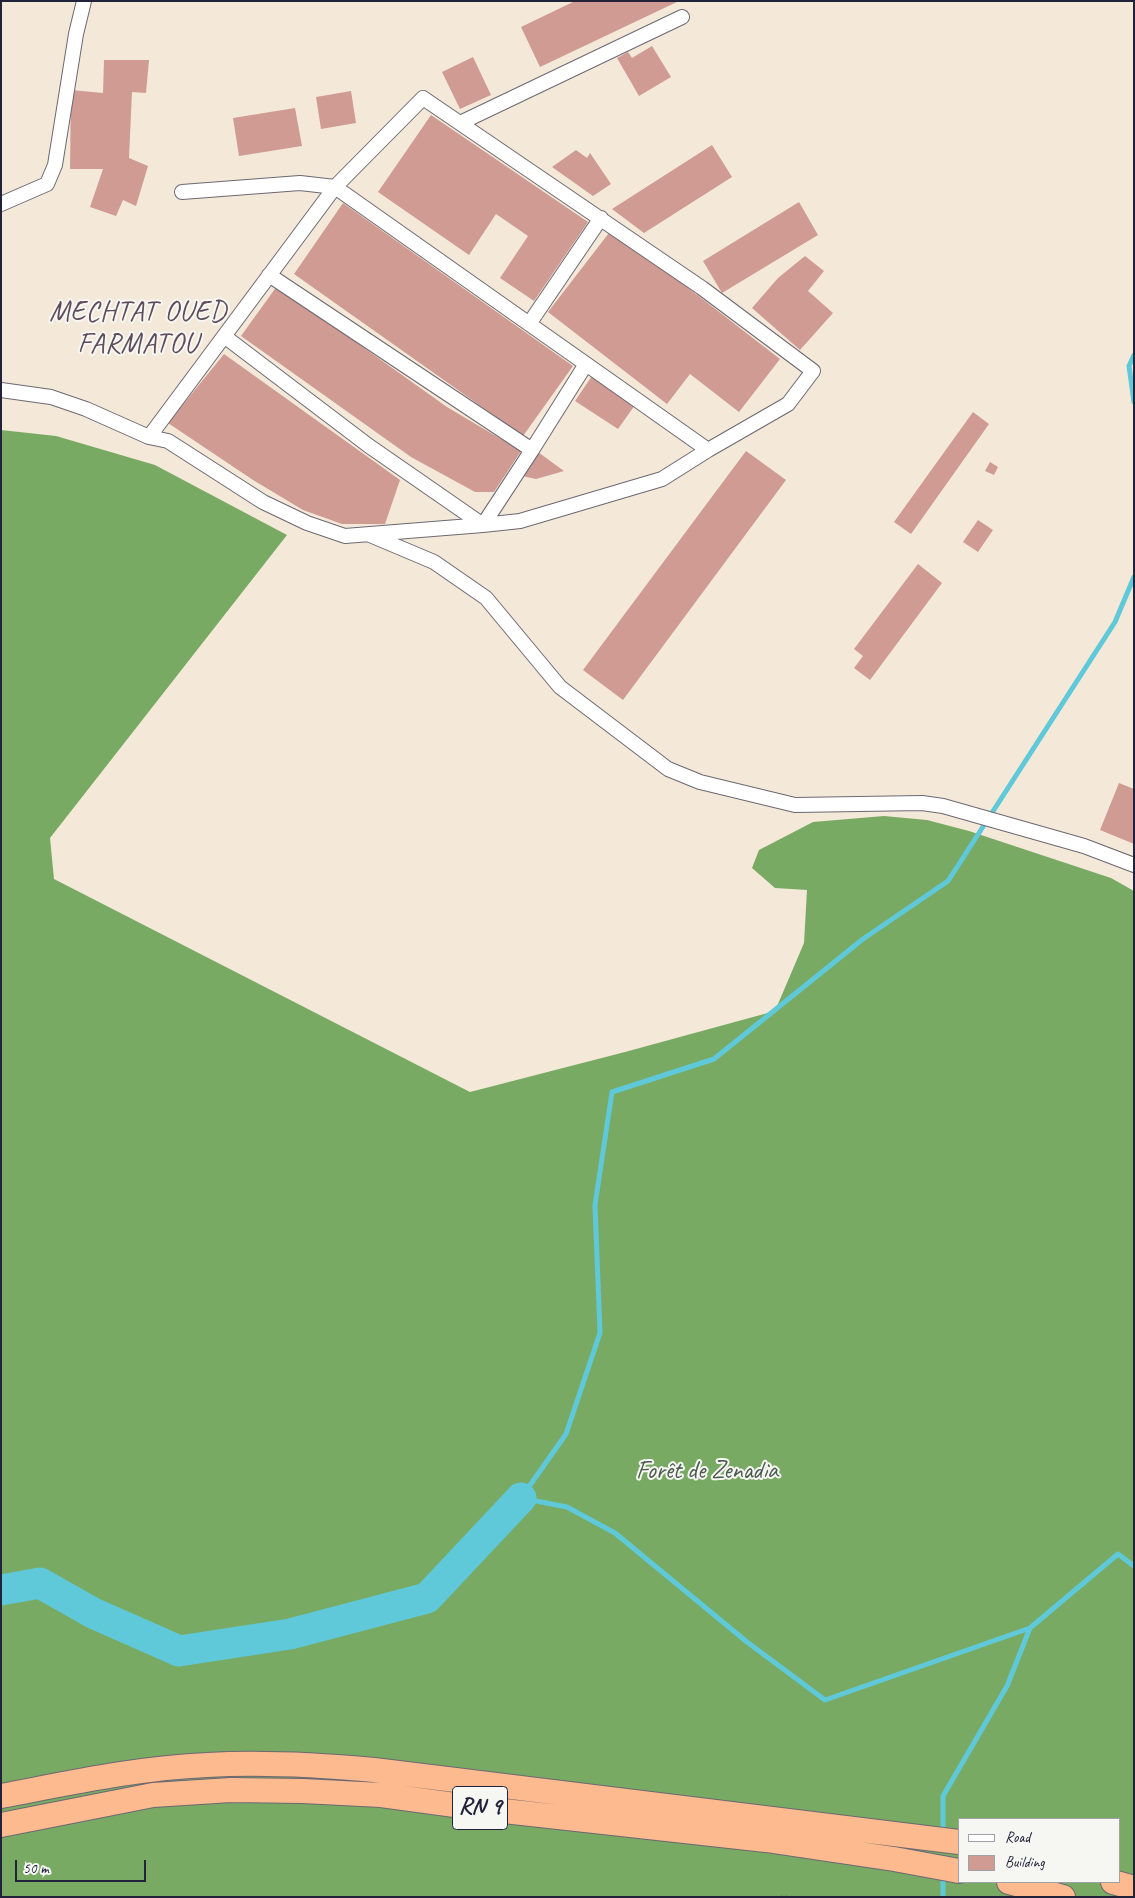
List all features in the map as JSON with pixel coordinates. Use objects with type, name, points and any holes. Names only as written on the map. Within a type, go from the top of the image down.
[{"type":"highway","name":"RN 9","points":[[1,1796],[103,1776],[160,1768],[208,1764],[314,1765],[374,1770],[958,1842]]},
{"type":"highway","name":"RN 9","points":[[1,1825],[153,1795],[231,1790],[303,1791],[380,1795],[766,1840],[894,1859],[958,1871]]},
{"type":"highway","points":[[1013,1883],[1062,1897]]},
{"type":"highway","points":[[1116,1883],[1134,1888]]},
{"type":"street","points":[[1,204],[47,184],[55,165],[76,34],[84,1]]},
{"type":"street","points":[[460,123],[682,17]]},
{"type":"street","points":[[1,390],[51,398],[86,409],[149,437],[168,441],[263,502],[307,523],[345,536],[483,526],[520,521],[662,479],[788,404],[813,371],[702,288],[423,98],[335,188],[149,437]]},
{"type":"street","points":[[182,192],[300,183],[335,188],[708,450]]},
{"type":"street","points":[[529,324],[601,218]]},
{"type":"street","points":[[269,275],[532,450]]},
{"type":"street","points":[[224,336],[369,446],[483,526]]},
{"type":"street","points":[[483,526],[586,364]]},
{"type":"street","points":[[367,534],[434,562],[486,598],[560,687],[668,769],[700,782],[795,805],[922,804],[944,806],[1084,846],[1134,865]]},
{"type":"path","points":[[780,1897],[788,1897]]},
{"type":"green space","name":"Forêt de Zenadia","points":[[1,430],[56,436],[155,465],[287,535],[50,838],[54,879],[470,1092],[775,1011],[804,943],[807,890],[775,888],[752,868],[759,850],[813,822],[884,816],[927,820],[969,831],[1111,878],[1134,891],[1134,1897],[1,1897]]},
{"type":"building","points":[[575,1],[679,1],[540,67],[521,27]]},
{"type":"building","points":[[652,46],[671,77],[639,96],[617,58],[628,52],[632,58]]},
{"type":"building","points":[[473,57],[491,95],[460,109],[442,72]]},
{"type":"building","points":[[104,60],[149,60],[146,93],[132,92],[129,158],[148,166],[136,206],[123,200],[116,216],[90,207],[103,169],[70,169],[71,90],[103,93]]},
{"type":"building","points":[[351,91],[356,123],[321,129],[316,97]]},
{"type":"building","points":[[295,108],[302,146],[239,156],[233,118]]},
{"type":"building","points":[[431,115],[588,222],[534,301],[500,278],[528,236],[496,214],[469,255],[378,192]]},
{"type":"building","points":[[712,145],[732,177],[644,233],[612,209]]},
{"type":"building","points":[[576,150],[587,158],[590,153],[611,184],[593,196],[552,167]]},
{"type":"building","points":[[799,202],[818,235],[722,293],[703,261]]},
{"type":"building","points":[[343,203],[573,366],[523,436],[294,274]]},
{"type":"building","points":[[612,229],[780,359],[739,412],[690,374],[667,404],[548,312]]},
{"type":"building","points":[[805,256],[824,271],[808,291],[833,313],[800,350],[752,308],[778,278]]},
{"type":"building","points":[[277,286],[447,407],[521,451],[494,492],[475,492],[411,457],[241,336]]},
{"type":"building","points":[[224,354],[400,480],[385,524],[342,524],[303,510],[253,480],[168,423]]},
{"type":"building","points":[[592,376],[635,405],[618,429],[575,401]]},
{"type":"building","points":[[973,412],[989,424],[911,534],[894,522]]},
{"type":"building","points":[[746,451],[786,480],[623,700],[583,670]]},
{"type":"building","points":[[538,452],[564,471],[536,479],[522,476]]},
{"type":"building","points":[[990,462],[998,467],[994,475],[985,471]]},
{"type":"building","points":[[978,520],[993,530],[978,552],[963,542]]},
{"type":"building","points":[[918,564],[942,583],[870,680],[854,668],[863,656],[854,649]]},
{"type":"building","points":[[1119,783],[1134,789],[1134,844],[1100,830]]},
{"type":"waterway","points":[[1134,355],[1129,366],[1134,402]]},
{"type":"waterway","points":[[1134,577],[1115,622],[948,881],[863,939],[714,1059],[612,1092],[595,1205],[600,1333],[566,1434],[521,1498],[567,1507],[615,1533],[747,1642],[825,1700],[1030,1628],[1118,1554],[1134,1566]]},
{"type":"waterway","points":[[1,1590],[40,1583],[93,1613],[179,1651],[290,1634],[427,1598],[521,1498]]},
{"type":"waterway","points":[[943,1834],[943,1796],[1007,1686],[1030,1628]]},
{"type":"waterway","points":[[943,1875],[943,1897]]},
{"type":"district","name":"MECHTAT OUED FARMATOU","points":[[138,329]]}]
